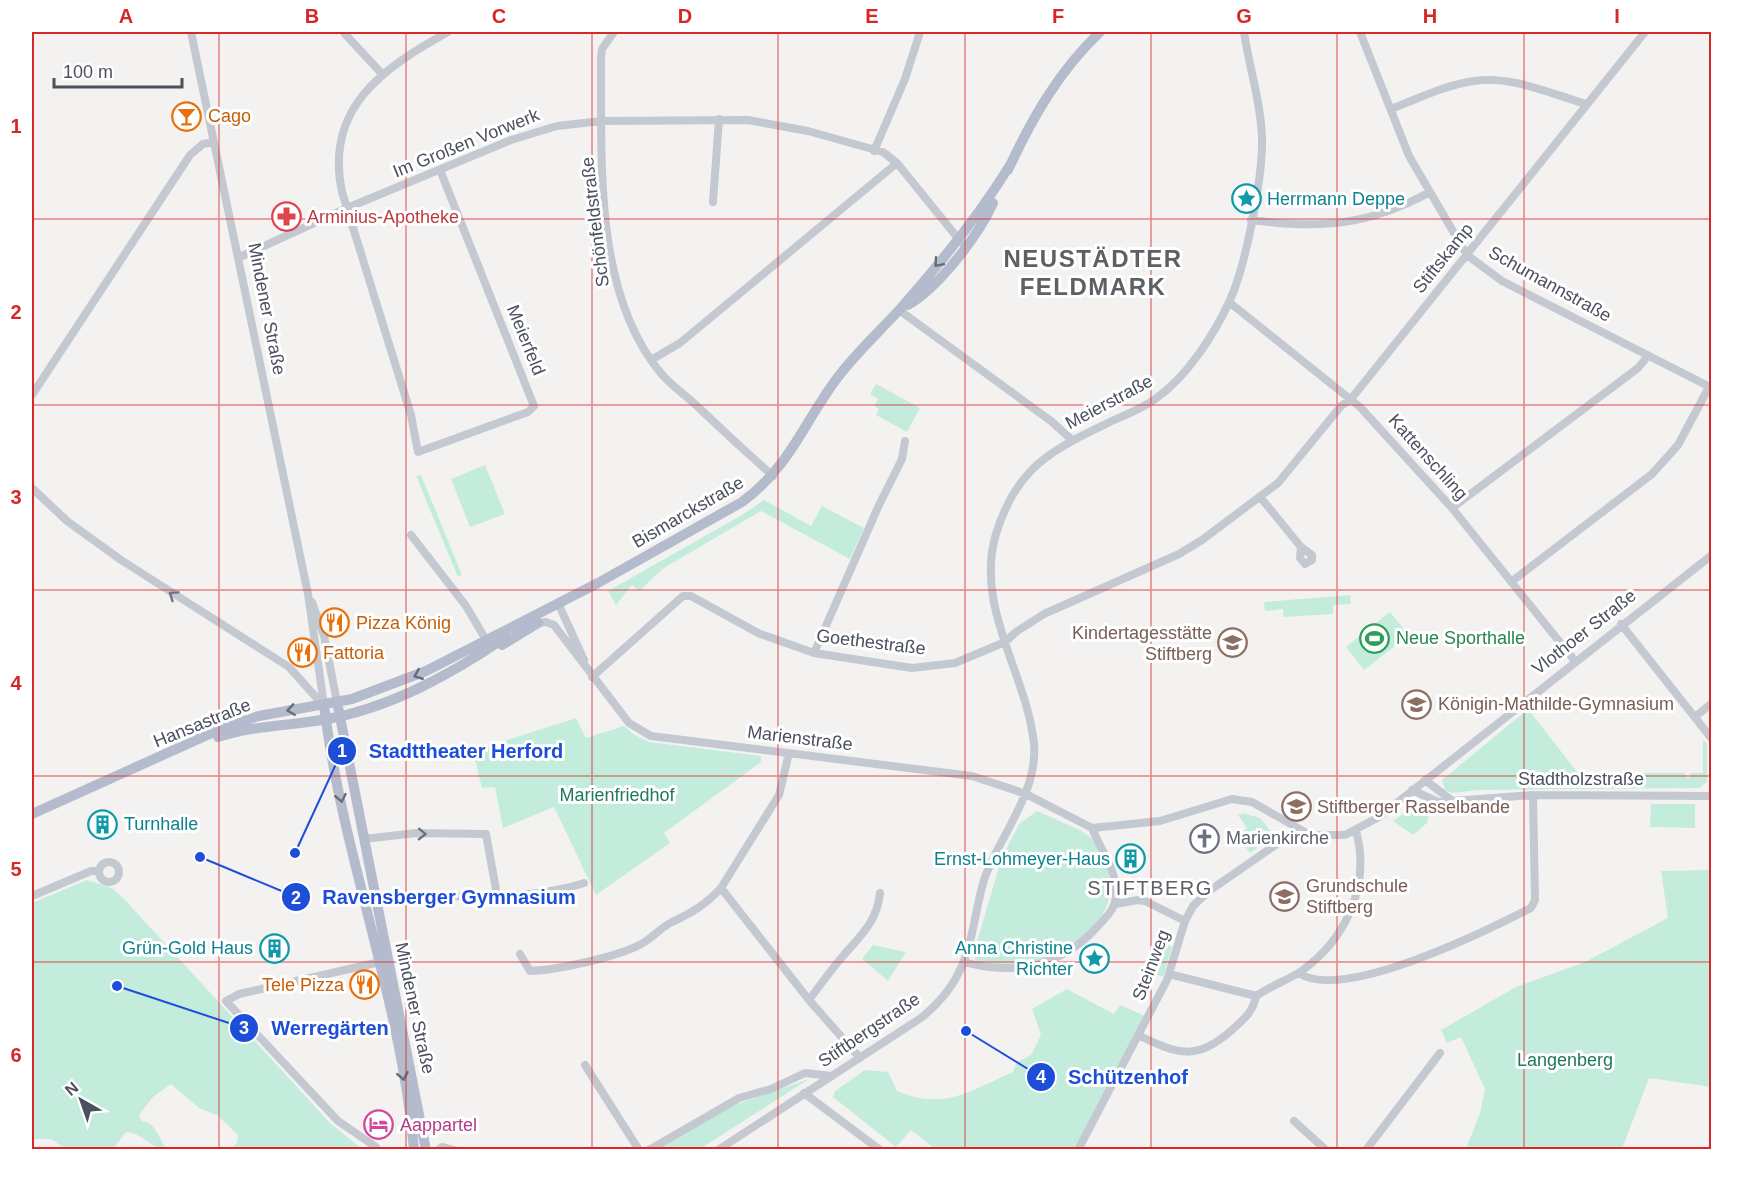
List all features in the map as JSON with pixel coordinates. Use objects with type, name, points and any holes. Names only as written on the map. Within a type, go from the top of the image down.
[{"type":"main road","name":"Bismarckstraße","points":[[339,717],[398,697],[438,679],[522,620],[558,603],[733,507],[773,477],[838,376],[962,243],[1010,165],[1049,90],[1076,55],[1100,32]]},
{"type":"main road","points":[[438,679],[460,670],[538,623]]},
{"type":"main road","name":"Bismarckstraße","points":[[337,702],[394,684],[488,645]]},
{"type":"main road","name":"Hansastraße","points":[[151,762],[192,741],[247,719],[337,702]]},
{"type":"main road","name":"Mindener Straße","points":[[337,702],[426,1149]]},
{"type":"main road","name":"Mindener Straße","points":[[324,705],[325,720],[350,842],[380,962],[408,1102],[414,1149]]},
{"type":"main road","name":"Hansastraße","points":[[32,814],[151,762],[233,732],[339,717]]},
{"type":"street","name":"Mindener Straße","points":[[191,32],[240,257],[308,594],[324,705]]},
{"type":"street","points":[[347,208],[338,170],[341,133],[355,105],[383,75],[409,54],[448,32]]},
{"type":"street","name":"Schönfeldstraße","points":[[614,32],[602,49],[602,121],[603,183],[615,279],[632,326],[661,374],[773,477]]},
{"type":"street","points":[[874,151],[904,79],[920,32]]},
{"type":"street","name":"Meierstraße","points":[[1026,794],[1034,749],[1033,738],[1005,642],[991,583],[996,536],[1010,501],[1032,469],[1053,450],[1137,409],[1169,388],[1210,336],[1229,302],[1251,220],[1262,141],[1261,118],[1244,32]]},
{"type":"street","name":"Schumannstraße","points":[[1360,32],[1409,156],[1467,255],[1502,281],[1711,387]]},
{"type":"street","name":"Stiftskamp","points":[[1005,642],[1044,614],[1179,554],[1261,498],[1278,483],[1341,406],[1351,399],[1645,32]]},
{"type":"street","points":[[345,34],[383,75]]},
{"type":"street","points":[[1391,109],[1460,84],[1486,80],[1533,89],[1586,104]]},
{"type":"street","points":[[713,202],[719,119]]},
{"type":"street","name":"Im Großen Vorwerk","points":[[240,257],[347,208],[536,131],[574,123],[748,120],[808,131],[874,151],[897,163]]},
{"type":"street","points":[[32,395],[190,155],[203,144],[214,142]]},
{"type":"street","points":[[651,360],[680,343],[897,163],[962,243]]},
{"type":"street","name":"Meierfeld","points":[[347,208],[411,415],[418,452],[528,412],[534,406],[440,170]]},
{"type":"street","points":[[1251,220],[1314,226],[1354,222],[1388,212],[1430,192]]},
{"type":"street","name":"Kattenschling","points":[[1229,302],[1351,399],[1388,436],[1452,508],[1575,661]]},
{"type":"street","points":[[899,310],[1051,421],[1072,440]]},
{"type":"street","points":[[1452,508],[1638,368],[1648,356]]},
{"type":"street","points":[[1511,582],[1652,474],[1678,445],[1711,387]]},
{"type":"street","points":[[814,653],[879,505],[902,459],[904,441]]},
{"type":"street","points":[[32,488],[67,521],[128,565],[289,667],[324,705]]},
{"type":"street","points":[[1261,498],[1301,547]]},
{"type":"street","points":[[411,535],[466,606],[488,645]]},
{"type":"street","name":"Vlothoer Straße","points":[[1297,830],[1323,837],[1356,831],[1379,817],[1621,624],[1712,555]]},
{"type":"street","name":"Mindener Straße","points":[[308,594],[324,636],[337,702]]},
{"type":"street","name":"Goethestraße","points":[[592,677],[684,596],[691,596],[758,633],[814,653],[848,660],[926,668],[955,663],[1005,642]]},
{"type":"street","points":[[538,623],[554,624],[553,611],[558,603]]},
{"type":"street","name":"Marienstraße","points":[[558,603],[592,677]]},
{"type":"street","name":"Marienstraße","points":[[554,624],[629,723],[643,733],[972,776],[1026,794]]},
{"type":"street","points":[[1621,624],[1712,739]]},
{"type":"street","points":[[1695,717],[1712,703]]},
{"type":"street","points":[[520,954],[530,971],[554,970],[564,965],[610,956],[646,941],[652,934],[706,904],[721,888],[783,786],[789,753]]},
{"type":"street","points":[[1425,780],[1451,801]]},
{"type":"street","name":"Stadtholzstraße","points":[[1412,790],[1438,802],[1533,795],[1712,796]]},
{"type":"street","points":[[1026,794],[1092,828],[1160,821],[1232,799],[1262,807],[1297,830]]},
{"type":"street","name":"Stiftbergstraße","points":[[718,1149],[931,1010],[949,990],[964,962],[985,877],[1026,794]]},
{"type":"street","points":[[1299,973],[1308,979],[1333,980],[1383,969],[1482,933],[1531,908],[1535,900],[1533,795]]},
{"type":"street","points":[[964,962],[1004,968],[1025,968],[1049,961],[1074,949],[1094,931],[1116,904],[1116,884],[1092,828]]},
{"type":"street","name":"Steinweg","points":[[1078,1149],[1169,974],[1182,920],[1209,891],[1297,830]]},
{"type":"street","points":[[1138,1035],[1164,1048],[1180,1051],[1210,1048],[1249,1014],[1256,996],[1299,973],[1332,942],[1349,916],[1361,868],[1362,851],[1356,831]]},
{"type":"street","points":[[364,839],[416,833],[486,834],[497,895]]},
{"type":"street","points":[[32,896],[91,871],[99,871]]},
{"type":"street","points":[[375,902],[543,893],[584,883]]},
{"type":"street","points":[[721,888],[809,1000],[860,1058]]},
{"type":"street","points":[[809,1000],[844,954],[868,929],[875,917],[880,893]]},
{"type":"street","points":[[1116,904],[1138,900],[1182,920]]},
{"type":"street","points":[[376,1147],[338,1121],[226,1001],[239,994],[380,962]]},
{"type":"street","points":[[1169,974],[1256,996]]},
{"type":"street","points":[[1366,1149],[1440,1053]]},
{"type":"street","points":[[585,1065],[639,1149]]},
{"type":"street","points":[[650,1149],[739,1098],[771,1089],[805,1073],[832,1076]]},
{"type":"street","points":[[804,1093],[880,1149]]},
{"type":"street","points":[[1294,1121],[1326,1149]]},
{"type":"street","points":[[438,1149],[442,1147],[454,1149]]},
{"type":"green space","points":[[876,384],[920,408],[907,432],[876,415],[879,409],[874,406],[878,399],[870,394]]},
{"type":"green space","points":[[485,465],[505,514],[470,527],[451,479]]},
{"type":"green space","points":[[421,475],[462,575],[458,577],[416,476]]},
{"type":"green space","points":[[764,500],[811,526],[822,506],[864,528],[850,559],[761,511],[664,568],[639,591],[632,585],[616,605],[608,591],[742,515]]},
{"type":"green space","points":[[1350,595],[1351,604],[1333,605],[1333,614],[1283,617],[1283,609],[1265,611],[1264,602]]},
{"type":"green space","name":"Neue Sporthalle","points":[[1390,612],[1409,635],[1364,670],[1346,647]]},
{"type":"green space","points":[[1528,709],[1578,773],[1685,773],[1686,778],[1690,778],[1690,773],[1703,773],[1703,740],[1707,744],[1707,782],[1699,788],[1478,790],[1452,793],[1445,790],[1442,780]]},
{"type":"green space","name":"Marienfriedhof","points":[[576,718],[586,738],[624,726],[633,734],[649,742],[761,756],[761,762],[664,833],[670,843],[596,895],[554,807],[503,828],[495,787],[482,788],[473,751]]},
{"type":"green space","points":[[1651,804],[1695,804],[1695,828],[1650,827]]},
{"type":"green space","points":[[1411,808],[1430,811],[1427,823],[1413,835],[1393,821]]},
{"type":"green space","points":[[1037,811],[1086,834],[1094,841],[1107,870],[1110,887],[1108,903],[1100,918],[1089,931],[1059,951],[1021,964],[1002,965],[977,962],[973,955],[1002,857],[1019,824]]},
{"type":"green space","points":[[1243,813],[1260,818],[1274,835],[1250,853],[1237,835],[1247,828],[1238,815]]},
{"type":"green space","name":"Langenberg","points":[[1711,870],[1711,1087],[1649,1078],[1622,1149],[1466,1149],[1480,1113],[1485,1089],[1461,1037],[1447,1043],[1441,1030],[1516,987],[1585,962],[1668,918],[1661,871]]},
{"type":"green space","points":[[87,880],[112,888],[125,900],[330,1123],[362,1149],[231,1149],[237,1143],[238,1135],[217,1115],[199,1108],[171,1084],[153,1097],[139,1115],[142,1121],[154,1128],[167,1149],[157,1147],[137,1135],[126,1132],[113,1149],[66,1149],[51,1139],[32,1139],[32,903]]},
{"type":"green space","points":[[1157,941],[1172,947],[1163,977],[1145,970]]},
{"type":"green space","points":[[873,945],[906,952],[888,981],[862,959]]},
{"type":"green space","points":[[1067,989],[1114,1014],[1120,1005],[1145,1016],[1075,1149],[935,1149],[911,1130],[896,1147],[833,1097],[835,1091],[865,1070],[888,1072],[897,1091],[914,1097],[943,1099],[970,1092],[1013,1072],[1017,1062],[1031,1055],[1041,1035],[1032,1009]]},
{"type":"green space","points":[[809,1079],[700,1149],[655,1150],[726,1108]]},
{"type":"place","name":"Cago","points":[[187,116]]},
{"type":"place","name":"Herrmann Deppe","points":[[1246,199]]},
{"type":"place","name":"Arminius-Apotheke","points":[[286,217]]},
{"type":"place","name":"Pizza König","points":[[335,623]]},
{"type":"place","name":"Neue Sporthalle","points":[[1375,638]]},
{"type":"place","name":"Kindertagesstätte Stiftberg","points":[[1233,643]]},
{"type":"place","name":"Fattoria","points":[[302,653]]},
{"type":"place","name":"Königin-Mathilde-Gymnasium","points":[[1417,704]]},
{"type":"place","name":"Stiftberger Rasselbande","points":[[1296,807]]},
{"type":"place","name":"Turnhalle","points":[[103,824]]},
{"type":"place","name":"Marienkirche","points":[[1205,838]]},
{"type":"place","name":"Stadttheater Herford","points":[[295,853]]},
{"type":"place","name":"Ravensberger Gymnasium","points":[[200,857]]},
{"type":"place","name":"Ernst-Lohmeyer-Haus","points":[[1131,859]]},
{"type":"place","name":"Grundschule Stiftberg","points":[[1285,896]]},
{"type":"place","name":"Grün-Gold Haus","points":[[274,948]]},
{"type":"place","name":"Anna Christine Richter","points":[[1094,958]]},
{"type":"place","name":"Tele Pizza","points":[[365,985]]},
{"type":"place","name":"Werregärten","points":[[117,986]]},
{"type":"place","name":"Schützenhof","points":[[966,1031]]},
{"type":"place","name":"Aappartel","points":[[379,1125]]},
{"type":"district","name":"NEUSTÄDTER FELDMARK","points":[[1093,273]]},
{"type":"district","name":"STIFTBERG","points":[[1150,888]]}]
